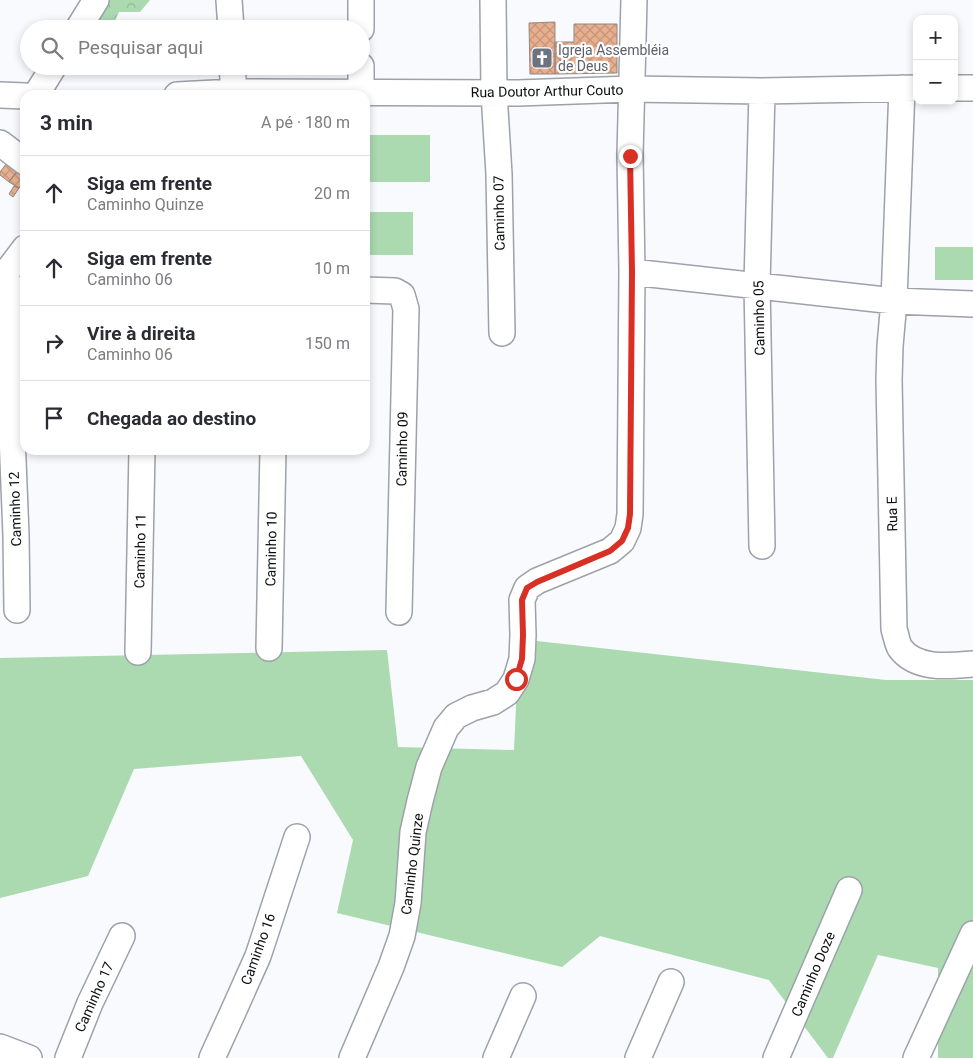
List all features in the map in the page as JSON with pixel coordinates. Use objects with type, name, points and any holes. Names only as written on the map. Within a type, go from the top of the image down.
[{"type":"street","points":[[84,20],[96,0]]},
{"type":"street","points":[[229,0],[230,20]]},
{"type":"street","points":[[361,0],[361,20]]},
{"type":"street","name":"Caminho 07","points":[[493,0],[494,93],[499,174],[502,333]]},
{"type":"street","points":[[634,0],[630,156],[632,272],[894,301],[973,304]]},
{"type":"street","points":[[39,90],[48,75]]},
{"type":"street","points":[[233,75],[234,90]]},
{"type":"street","points":[[361,75],[361,90]]},
{"type":"street","name":"Rua Doutor Arthur Couto","points":[[370,93],[494,93],[631,89],[762,91],[909,88]]},
{"type":"street","name":"Rua E","points":[[909,88],[889,380],[894,629],[900,647],[911,659],[930,665],[973,664]]},
{"type":"street","points":[[958,88],[973,88]]},
{"type":"street","name":"Caminho 05","points":[[762,91],[757,285],[762,546]]},
{"type":"street","points":[[0,95],[20,96]]},
{"type":"street","points":[[0,143],[20,158]]},
{"type":"street","points":[[9,286],[20,260]]},
{"type":"street","name":"Caminho Quinze","points":[[352,1058],[391,967],[402,936],[408,902],[413,832],[430,767],[446,728],[456,716],[472,708],[493,702],[507,693],[516,679],[522,659],[522,600],[527,588],[610,551],[622,541],[628,528],[630,514],[632,272]]},
{"type":"street","name":"Caminho 12","points":[[9,286],[17,610]]},
{"type":"street","name":"Caminho 09","points":[[370,290],[395,291],[402,295],[406,309],[399,612]]},
{"type":"street","name":"Caminho 11","points":[[138,652],[142,455]]},
{"type":"street","name":"Caminho 10","points":[[268,648],[273,455]]},
{"type":"street","name":"Caminho 16","points":[[212,1058],[258,956],[297,837]]},
{"type":"street","name":"Caminho Doze","points":[[776,1058],[849,890]]},
{"type":"street","points":[[916,1058],[973,934]]},
{"type":"street","name":"Caminho 17","points":[[68,1058],[90,1003],[122,936]]},
{"type":"street","points":[[638,1058],[671,982]]},
{"type":"street","points":[[496,1058],[523,996]]},
{"type":"street","points":[[0,1047],[29,1058]]},
{"type":"green space","points":[[107,0],[150,0],[140,12],[119,12],[115,20],[98,20]]},
{"type":"green space","points":[[370,135],[430,135],[430,182],[370,182]]},
{"type":"green space","points":[[370,212],[413,212],[413,255],[370,255]]},
{"type":"green space","points":[[935,247],[973,247],[973,280],[935,280]]},
{"type":"green space","points":[[519,639],[886,680],[973,680],[973,1058],[938,1058],[938,968],[878,955],[833,1058],[828,1058],[769,980],[600,936],[562,967],[337,913],[353,840],[301,756],[134,769],[88,876],[0,898],[0,658],[387,650],[398,747],[514,750]]},
{"type":"building","name":"Igreja Assembléia de Deus","points":[[555,22],[555,74],[530,74],[529,23]]},
{"type":"building","points":[[574,24],[617,24],[617,73],[555,74],[555,42],[574,42]]},
{"type":"building","points":[[10,159],[20,165],[9,182],[0,175],[0,172]]},
{"type":"building","points":[[20,167],[19,188],[9,182]]},
{"type":"building","points":[[14,186],[19,188],[13,197],[9,194]]},
{"type":"place","name":"Igreja Assembléia de Deus","points":[[542,58]]},
{"type":"route","points":[[516,679],[522,659],[522,600],[527,588],[610,551],[622,541],[628,528],[630,514],[632,272],[630,156]]}]
